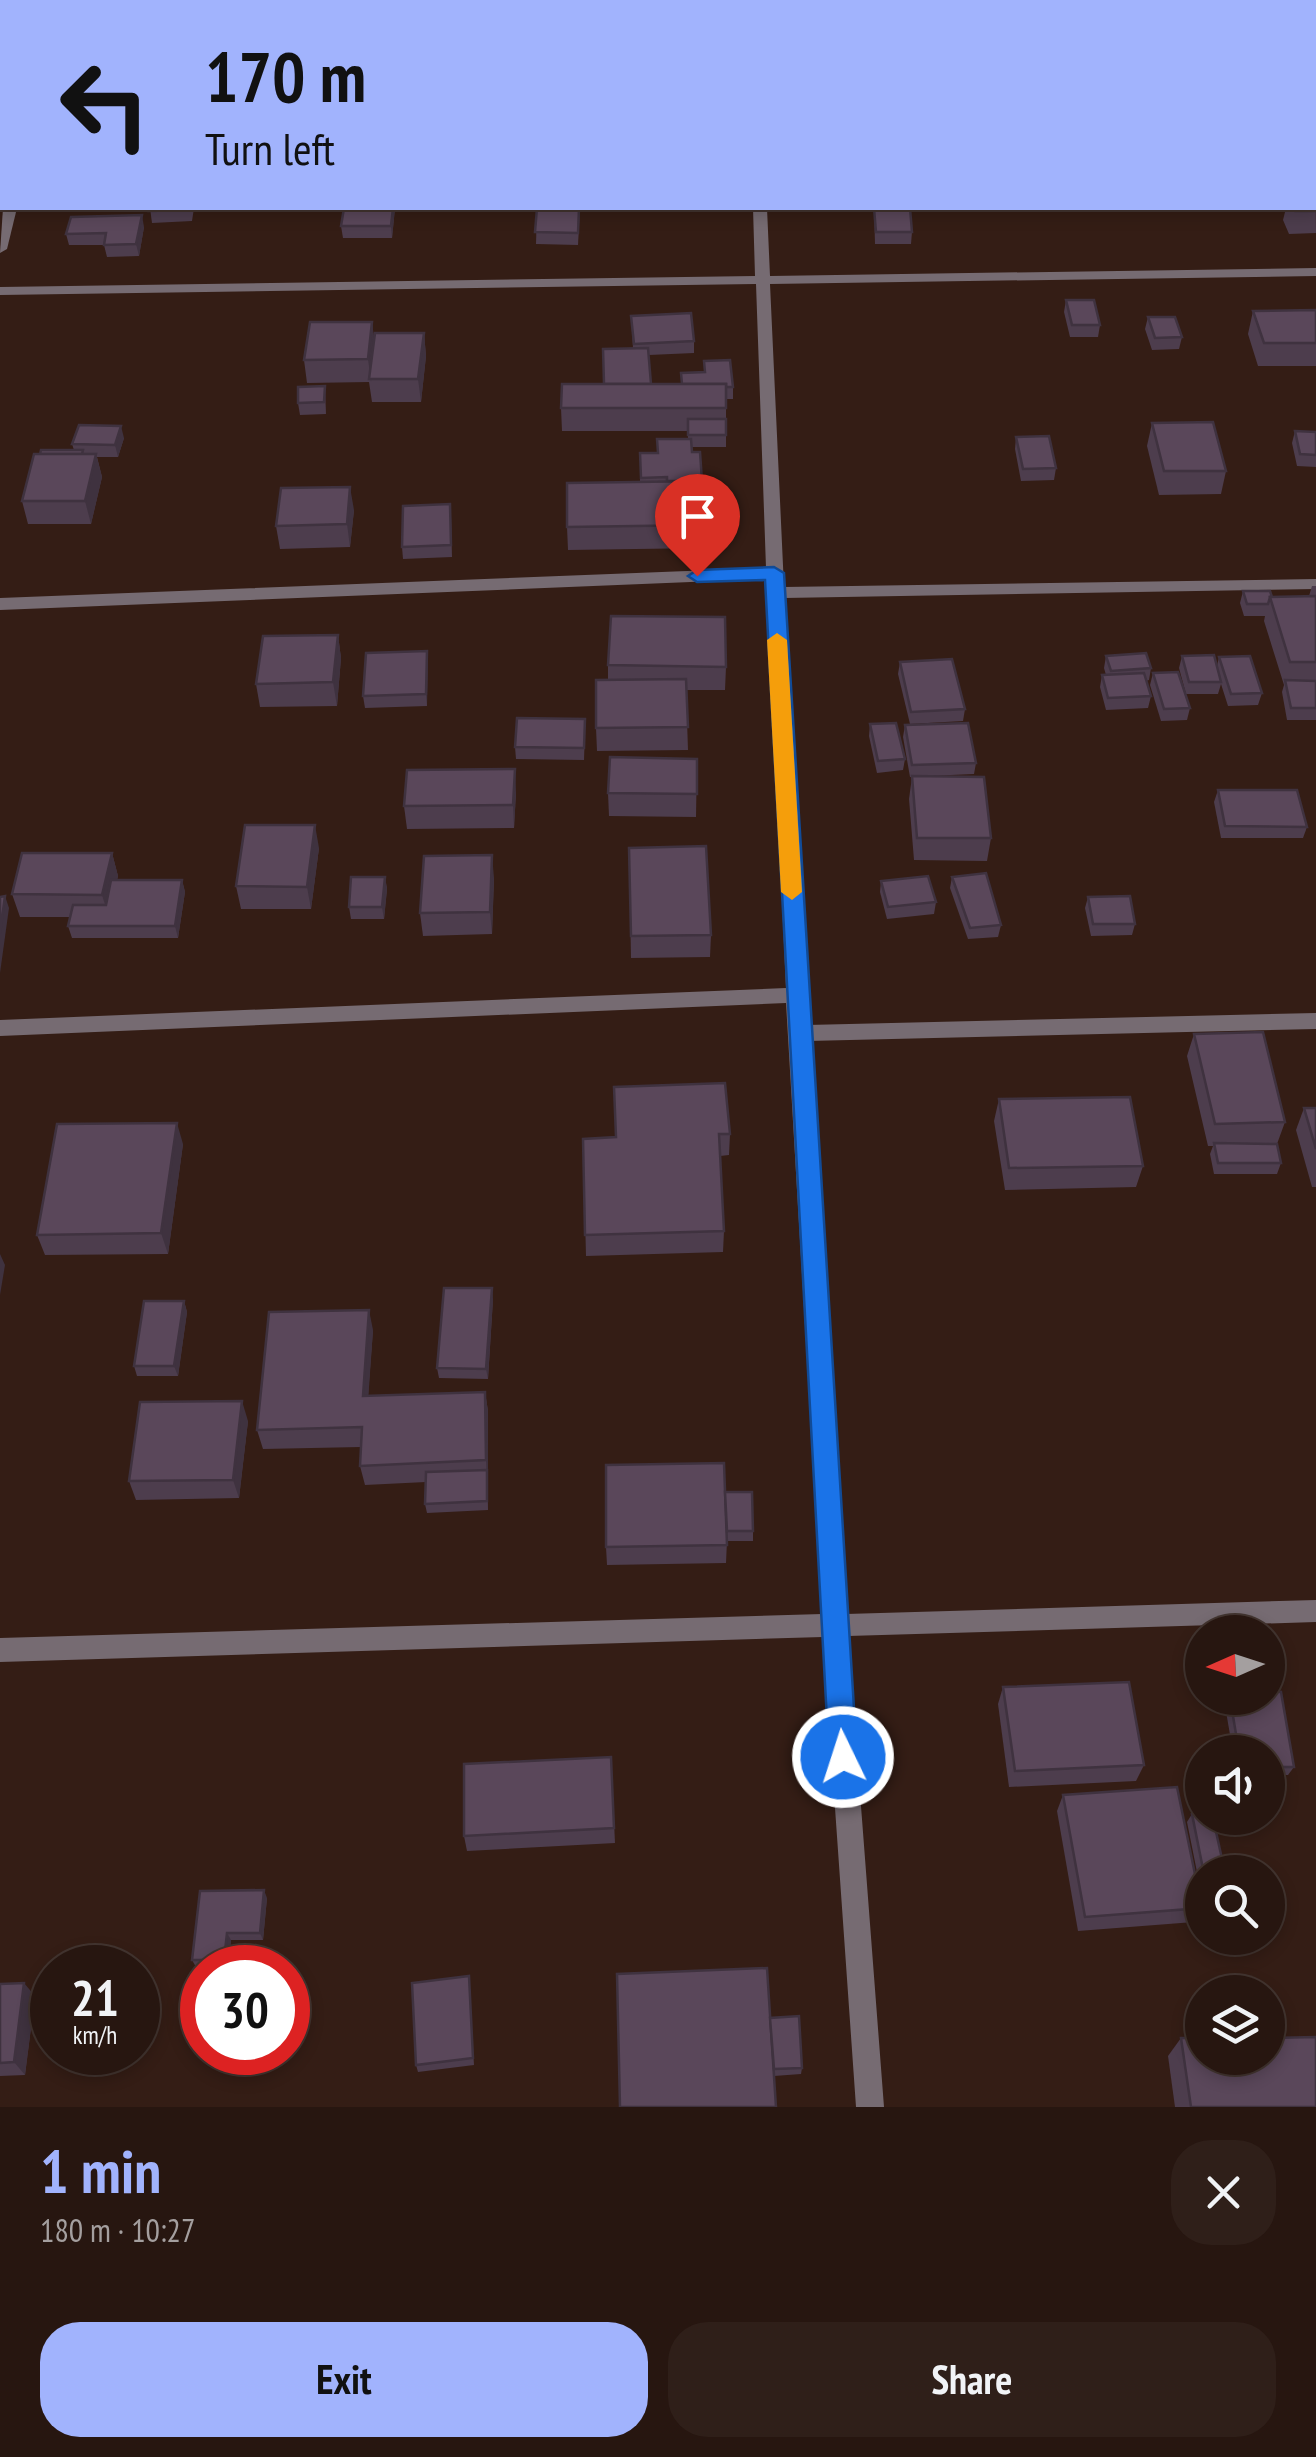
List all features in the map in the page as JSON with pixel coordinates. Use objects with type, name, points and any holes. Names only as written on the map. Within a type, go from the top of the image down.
[{"type":"street","points":[[0,249],[10,210]]},
{"type":"street","points":[[760,210],[775,594],[833,1625],[870,2107]]},
{"type":"street","points":[[0,292],[1316,272]]},
{"type":"street","points":[[0,604],[774,573]]},
{"type":"street","points":[[775,594],[1316,584]]},
{"type":"street","points":[[0,1028],[798,995]]},
{"type":"street","points":[[799,1033],[1316,1021]]},
{"type":"street","points":[[0,1650],[1316,1610]]},
{"type":"building","points":[[344,210],[393,210],[391,226],[341,226]]},
{"type":"building","points":[[537,210],[579,210],[578,233],[535,232]]},
{"type":"building","points":[[874,210],[910,210],[912,232],[876,232]]},
{"type":"building","points":[[142,215],[136,244],[104,245],[106,233],[66,234],[71,217]]},
{"type":"building","points":[[1066,300],[1094,300],[1100,325],[1072,325]]},
{"type":"building","points":[[1316,310],[1316,343],[1264,343],[1253,311]]},
{"type":"building","points":[[691,313],[694,341],[634,344],[631,316]]},
{"type":"building","points":[[1148,317],[1175,317],[1182,337],[1155,338]]},
{"type":"building","points":[[310,322],[372,322],[368,359],[304,360]]},
{"type":"building","points":[[375,333],[424,333],[418,379],[369,379]]},
{"type":"building","points":[[648,348],[651,384],[604,384],[603,349]]},
{"type":"building","points":[[730,360],[733,387],[682,384],[681,373],[705,372],[704,361]]},
{"type":"building","points":[[562,384],[726,384],[726,408],[561,408]]},
{"type":"building","points":[[325,386],[324,402],[298,403],[298,387]]},
{"type":"building","points":[[688,419],[726,419],[726,435],[688,435]]},
{"type":"building","points":[[1213,422],[1226,471],[1164,471],[1152,423]]},
{"type":"building","points":[[79,425],[121,426],[115,445],[72,444]]},
{"type":"building","points":[[1295,431],[1316,432],[1316,455],[1300,454]]},
{"type":"building","points":[[1049,436],[1056,468],[1023,469],[1016,437]]},
{"type":"building","points":[[657,439],[691,439],[692,452],[700,452],[702,481],[641,478],[640,453],[658,453]]},
{"type":"building","points":[[41,450],[83,450],[82,454],[40,454]]},
{"type":"building","points":[[34,454],[96,454],[85,501],[22,501]]},
{"type":"building","points":[[702,481],[705,525],[567,527],[567,483]]},
{"type":"building","points":[[350,487],[347,524],[276,526],[281,488]]},
{"type":"building","points":[[450,504],[451,545],[402,547],[403,506]]},
{"type":"building","points":[[1243,591],[1270,591],[1272,597],[1268,604],[1247,604]]},
{"type":"building","points":[[1316,596],[1316,662],[1290,662],[1270,597]]},
{"type":"building","points":[[611,616],[725,617],[726,667],[608,665]]},
{"type":"building","points":[[338,635],[333,682],[256,684],[263,636]]},
{"type":"building","points":[[427,651],[426,694],[363,696],[366,653]]},
{"type":"building","points":[[1146,653],[1151,668],[1111,671],[1106,656]]},
{"type":"building","points":[[1214,655],[1221,682],[1189,682],[1182,656]]},
{"type":"building","points":[[1250,656],[1262,693],[1231,694],[1219,657]]},
{"type":"building","points":[[952,659],[965,709],[911,712],[900,662]]},
{"type":"building","points":[[1178,672],[1190,708],[1164,709],[1153,673]]},
{"type":"building","points":[[1144,673],[1151,696],[1108,698],[1102,675]]},
{"type":"building","points":[[686,679],[688,727],[596,728],[596,680]]},
{"type":"building","points":[[1285,680],[1316,681],[1316,708],[1291,708]]},
{"type":"building","points":[[517,718],[585,719],[584,748],[515,747]]},
{"type":"building","points":[[896,723],[905,759],[878,761],[870,724]]},
{"type":"building","points":[[968,723],[976,763],[912,765],[905,725]]},
{"type":"building","points":[[610,757],[697,759],[697,794],[608,793]]},
{"type":"building","points":[[515,769],[513,805],[404,806],[407,770]]},
{"type":"building","points":[[912,776],[984,777],[991,838],[917,838]]},
{"type":"building","points":[[1218,790],[1297,790],[1307,827],[1225,826]]},
{"type":"building","points":[[245,825],[315,825],[307,887],[236,886]]},
{"type":"building","points":[[706,846],[711,935],[631,936],[629,848]]},
{"type":"building","points":[[22,853],[112,853],[102,895],[12,894]]},
{"type":"building","points":[[492,855],[490,912],[420,913],[424,856]]},
{"type":"building","points":[[986,873],[1001,925],[970,928],[952,877]]},
{"type":"building","points":[[928,876],[936,902],[888,907],[881,881]]},
{"type":"building","points":[[351,877],[385,877],[382,907],[349,907]]},
{"type":"building","points":[[111,880],[182,880],[175,926],[68,926],[73,905],[106,905]]},
{"type":"building","points":[[5,896],[0,933],[0,897]]},
{"type":"building","points":[[1130,896],[1135,924],[1093,924],[1088,897]]},
{"type":"building","points":[[1263,1032],[1285,1122],[1215,1124],[1194,1034]]},
{"type":"building","points":[[725,1083],[730,1134],[719,1134],[724,1231],[585,1235],[583,1139],[616,1137],[614,1087]]},
{"type":"building","points":[[1130,1097],[1143,1166],[1009,1168],[999,1099]]},
{"type":"building","points":[[1304,1108],[1316,1108],[1316,1149]]},
{"type":"building","points":[[177,1123],[161,1233],[37,1235],[57,1124]]},
{"type":"building","points":[[1214,1143],[1277,1144],[1281,1163],[1218,1163]]},
{"type":"building","points":[[444,1288],[492,1288],[486,1369],[437,1368]]},
{"type":"building","points":[[144,1301],[184,1301],[174,1366],[134,1366]]},
{"type":"building","points":[[369,1310],[363,1396],[485,1392],[486,1460],[360,1466],[362,1427],[257,1430],[269,1312]]},
{"type":"building","points":[[242,1401],[233,1480],[129,1481],[140,1402]]},
{"type":"building","points":[[724,1463],[727,1545],[606,1547],[606,1465]]},
{"type":"building","points":[[487,1470],[487,1501],[425,1504],[426,1472]]},
{"type":"building","points":[[725,1492],[752,1492],[753,1531],[727,1531]]},
{"type":"building","points":[[1129,1682],[1144,1765],[1015,1771],[1003,1687]]},
{"type":"building","points":[[1233,1715],[1285,1715],[1294,1767],[1285,1767],[1285,1735],[1236,1735]]},
{"type":"building","points":[[611,1757],[614,1828],[464,1836],[464,1764]]},
{"type":"building","points":[[1177,1787],[1191,1855],[1185,1855],[1185,1909],[1085,1917],[1063,1795]]},
{"type":"building","points":[[1196,1835],[1217,1835],[1221,1855],[1200,1855]]},
{"type":"building","points":[[264,1890],[260,1933],[227,1933],[226,1945],[194,1945],[200,1891]]},
{"type":"building","points":[[767,1968],[776,2107],[620,2107],[617,1974]]},
{"type":"building","points":[[469,1976],[473,2058],[416,2065],[412,1983]]},
{"type":"building","points":[[24,1983],[14,2062],[0,2063],[0,1984]]},
{"type":"building","points":[[799,2016],[802,2068],[774,2069],[770,2018]]},
{"type":"building","points":[[1316,2037],[1316,2107],[1191,2107],[1186,2075],[1285,2075],[1285,2038]]},
{"type":"slow traffic","points":[[777,640],[792,892]]},
{"type":"route","points":[[697,576],[774,573],[843,1757]]}]
